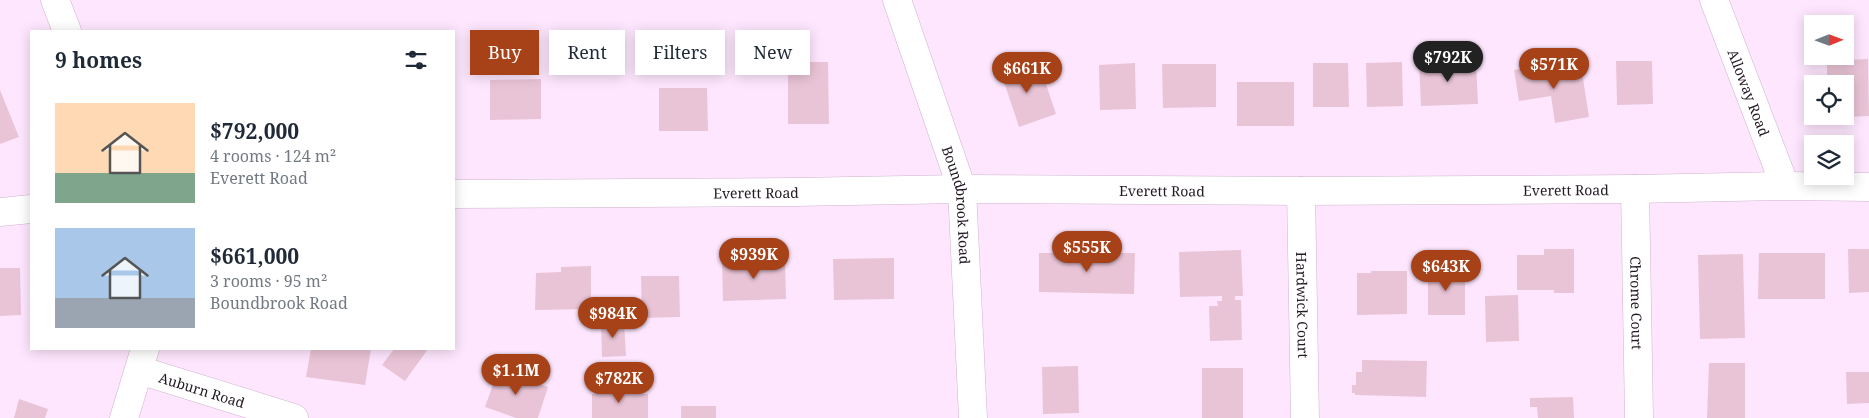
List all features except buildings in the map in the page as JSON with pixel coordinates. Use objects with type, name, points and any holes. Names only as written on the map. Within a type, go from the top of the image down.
[{"type":"street","points":[[55,0],[67,30]]},
{"type":"street","name":"Boundbrook Road","points":[[897,0],[962,189],[973,418]]},
{"type":"street","name":"Alloway Road","points":[[1714,0],[1785,186]]},
{"type":"street","name":"Everett Road","points":[[455,194],[962,189],[1301,191],[1869,186]]},
{"type":"street","name":"Chrome Court","points":[[1635,189],[1639,418]]},
{"type":"street","name":"Hardwick Court","points":[[1301,191],[1305,418]]},
{"type":"street","points":[[0,212],[30,210]]},
{"type":"street","points":[[124,418],[142,359]]},
{"type":"street","name":"Auburn Road","points":[[142,359],[294,418]]}]
